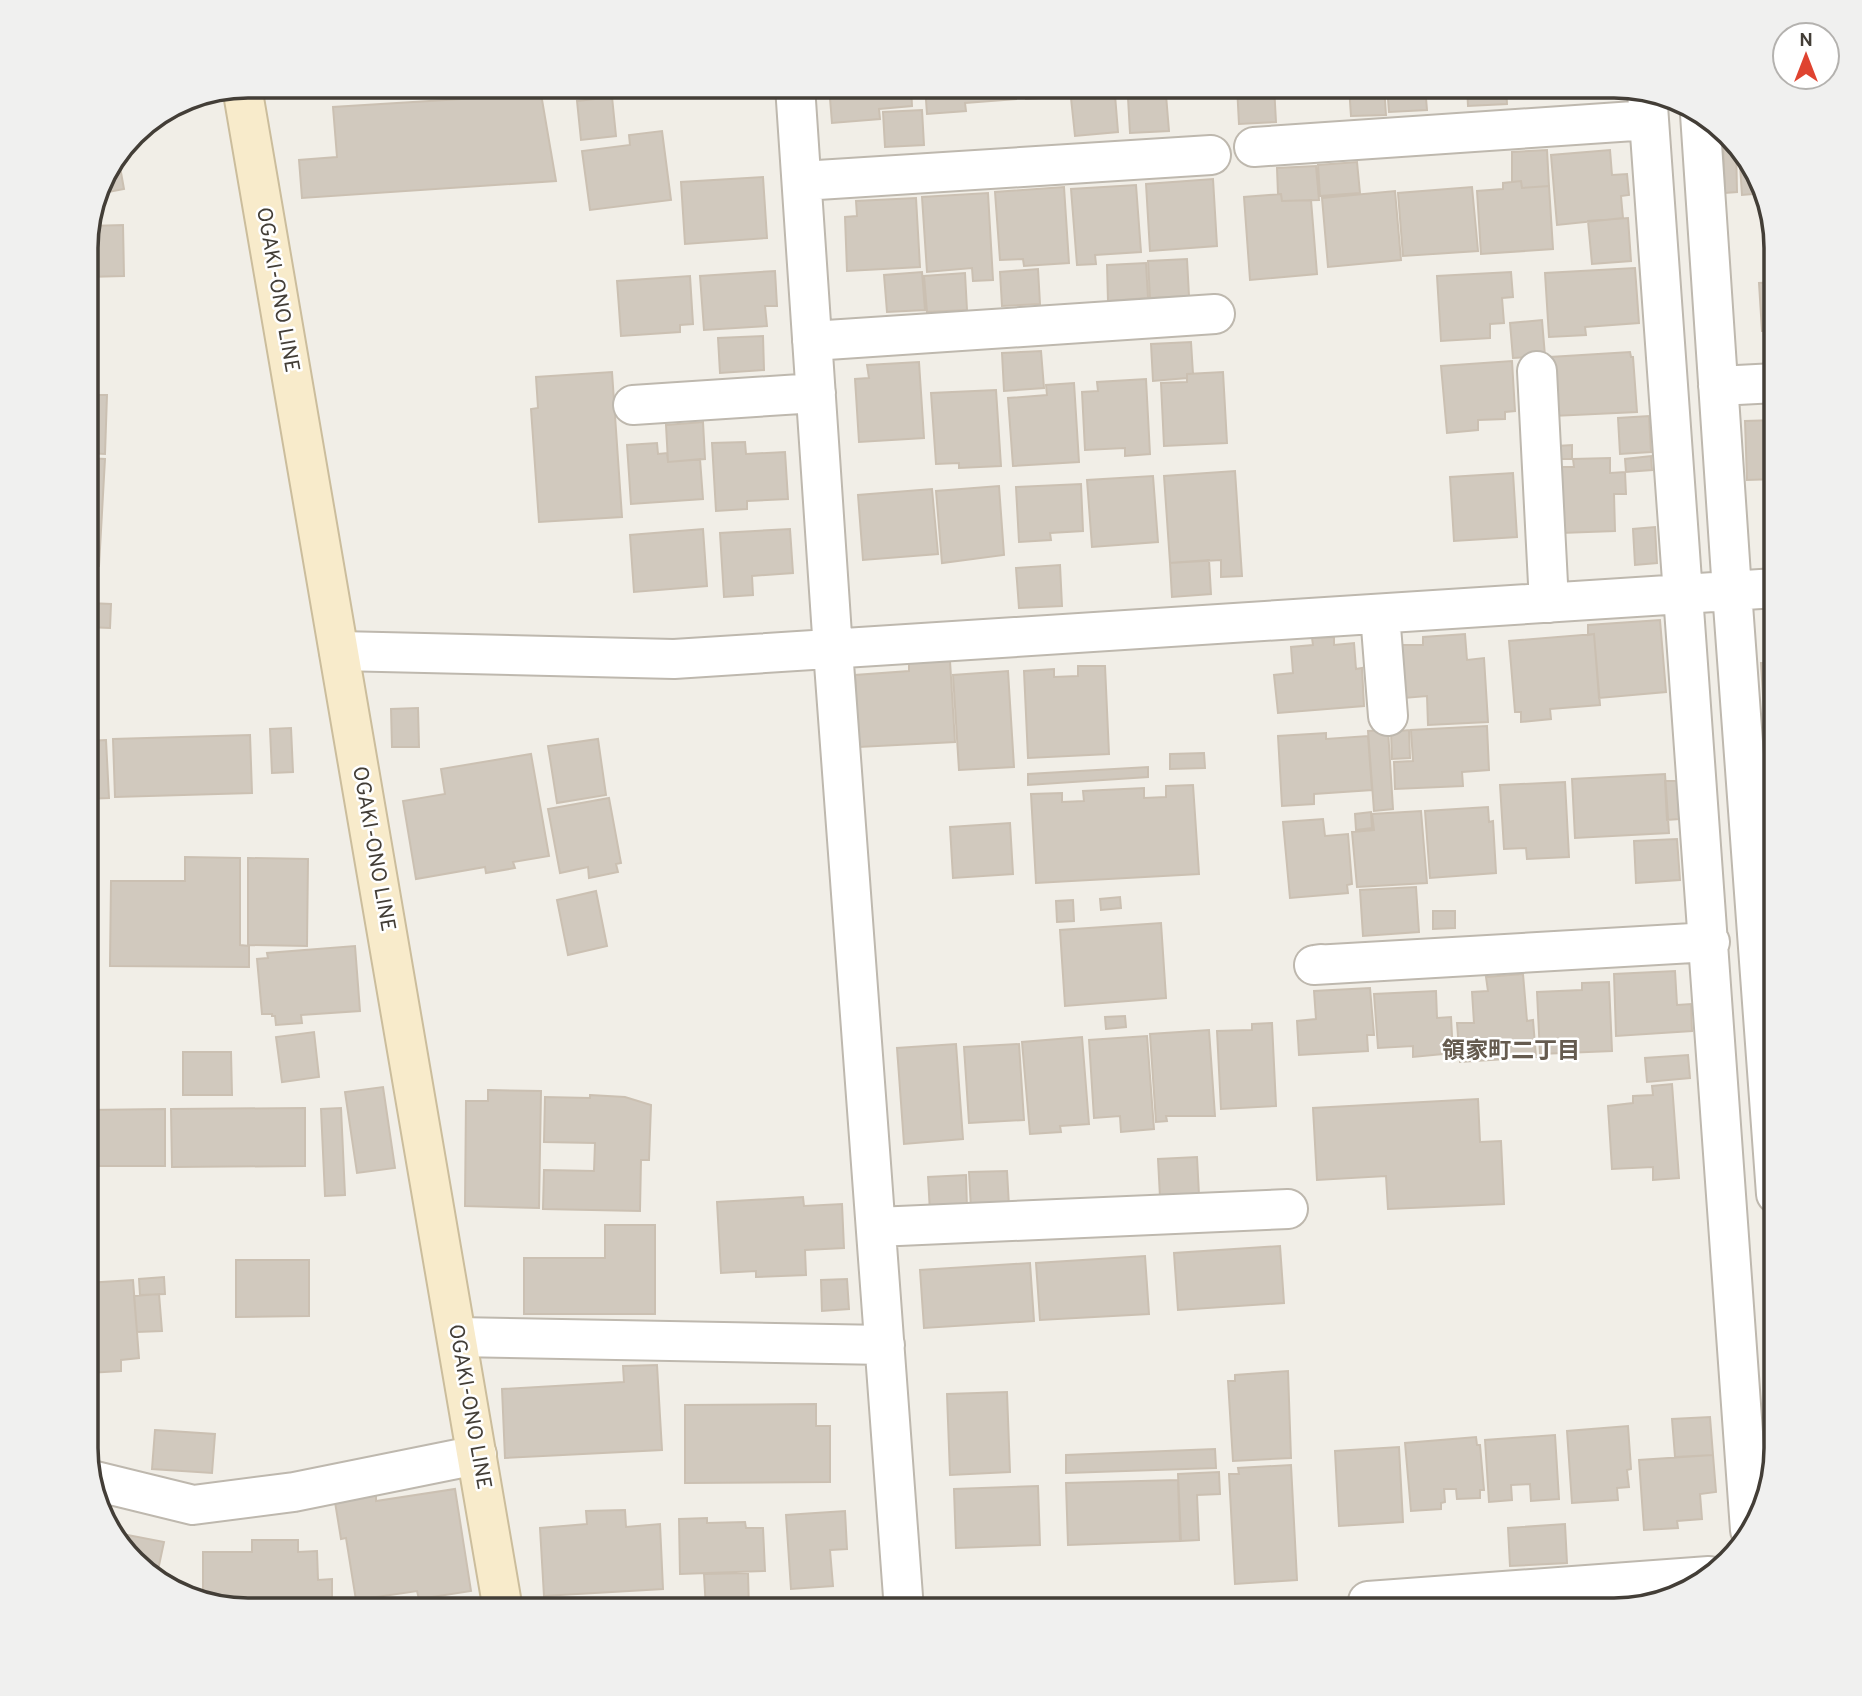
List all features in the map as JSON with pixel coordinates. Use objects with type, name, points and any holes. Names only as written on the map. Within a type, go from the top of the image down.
[{"type":"main road","name":"OGAKI-ONO LINE","points":[[244,98],[501,1598]]},
{"type":"street","points":[[796,98],[833,650],[903,1598]]},
{"type":"street","points":[[1254,147],[1648,106],[1750,1512]]},
{"type":"street","points":[[1701,126],[1731,591],[1764,1033]]},
{"type":"street","points":[[802,181],[1211,155]]},
{"type":"street","points":[[812,341],[1215,314]]},
{"type":"street","points":[[1537,371],[1549,603]]},
{"type":"street","points":[[1718,386],[1764,384]]},
{"type":"street","points":[[633,405],[816,393]]},
{"type":"street","points":[[339,651],[674,659],[1764,590]]},
{"type":"street","points":[[1380,614],[1388,716]]},
{"type":"street","points":[[1321,964],[1314,965],[1710,942]]},
{"type":"street","points":[[876,1227],[1287,1209]]},
{"type":"street","points":[[457,1337],[885,1345]]},
{"type":"street","points":[[103,1483],[193,1505],[294,1492],[477,1455]]},
{"type":"street","points":[[1409,1598],[1690,1577]]},
{"type":"building","points":[[477,98],[542,98],[556,181],[302,198],[299,160],[337,157],[333,107]]},
{"type":"building","points":[[612,98],[616,136],[581,140],[577,101]]},
{"type":"building","points":[[830,98],[912,98],[912,106],[879,109],[880,119],[832,123]]},
{"type":"building","points":[[926,98],[1016,98],[965,103],[966,111],[927,114]]},
{"type":"building","points":[[1071,98],[1115,98],[1118,132],[1075,136]]},
{"type":"building","points":[[1128,98],[1166,98],[1169,131],[1130,133]]},
{"type":"building","points":[[1238,98],[1275,98],[1276,122],[1239,124]]},
{"type":"building","points":[[1350,98],[1385,98],[1386,115],[1351,116]]},
{"type":"building","points":[[1388,98],[1426,98],[1427,110],[1389,112]]},
{"type":"building","points":[[1468,98],[1507,98],[1507,104],[1468,106]]},
{"type":"building","points":[[922,110],[924,145],[885,147],[883,112]]},
{"type":"building","points":[[662,131],[671,200],[590,210],[582,151],[630,145],[629,135]]},
{"type":"building","points":[[1723,146],[1736,162],[1737,192],[1725,193]]},
{"type":"building","points":[[1547,150],[1549,186],[1522,188],[1521,181],[1512,182],[1512,152]]},
{"type":"building","points":[[1610,150],[1612,175],[1627,174],[1629,195],[1621,196],[1623,218],[1557,225],[1551,155]]},
{"type":"building","points":[[1357,162],[1360,193],[1320,196],[1318,165]]},
{"type":"building","points":[[1316,166],[1319,200],[1282,201],[1281,194],[1278,194],[1277,168]]},
{"type":"building","points":[[1740,167],[1754,194],[1742,195]]},
{"type":"building","points":[[120,169],[124,189],[109,192]]},
{"type":"building","points":[[763,177],[767,238],[685,244],[681,182]]},
{"type":"building","points":[[1213,179],[1217,246],[1150,251],[1146,184]]},
{"type":"building","points":[[1521,181],[1522,188],[1549,186],[1553,249],[1481,254],[1477,191],[1503,189],[1503,183]]},
{"type":"building","points":[[1136,185],[1141,252],[1095,255],[1096,264],[1077,265],[1071,189]]},
{"type":"building","points":[[1064,187],[1069,263],[1024,266],[1023,259],[1000,260],[995,192]]},
{"type":"building","points":[[1472,187],[1478,251],[1403,256],[1398,193]]},
{"type":"building","points":[[1395,191],[1401,260],[1328,267],[1322,198]]},
{"type":"building","points":[[988,193],[993,280],[973,281],[972,268],[927,272],[922,197]]},
{"type":"building","points":[[1281,194],[1282,201],[1311,200],[1317,274],[1250,280],[1244,197]]},
{"type":"building","points":[[916,198],[920,267],[847,271],[845,217],[857,216],[856,201]]},
{"type":"building","points":[[1628,218],[1631,261],[1592,264],[1588,221]]},
{"type":"building","points":[[123,225],[124,276],[98,277],[99,226]]},
{"type":"building","points":[[1187,259],[1189,296],[1150,298],[1148,261]]},
{"type":"building","points":[[1146,263],[1148,298],[1108,301],[1107,265]]},
{"type":"building","points":[[1635,268],[1639,323],[1585,327],[1586,335],[1549,337],[1545,273]]},
{"type":"building","points":[[1038,269],[1040,304],[1002,306],[1000,272]]},
{"type":"building","points":[[775,271],[777,306],[765,306],[767,326],[704,330],[700,276]]},
{"type":"building","points":[[922,272],[925,310],[887,312],[884,275]]},
{"type":"building","points":[[1511,272],[1513,297],[1502,298],[1504,323],[1490,324],[1490,338],[1441,341],[1437,276]]},
{"type":"building","points":[[965,273],[967,310],[927,312],[924,276]]},
{"type":"building","points":[[690,276],[693,324],[680,325],[680,332],[621,336],[617,281]]},
{"type":"building","points":[[1759,283],[1764,283],[1764,331],[1762,331]]},
{"type":"building","points":[[1542,320],[1545,356],[1513,358],[1510,323]]},
{"type":"building","points":[[763,336],[764,370],[720,373],[718,338]]},
{"type":"building","points":[[1191,342],[1193,374],[1187,374],[1187,378],[1153,381],[1151,344]]},
{"type":"building","points":[[1041,351],[1044,388],[1004,391],[1002,353]]},
{"type":"building","points":[[1630,352],[1633,357],[1637,412],[1553,416],[1550,357]]},
{"type":"building","points":[[1512,361],[1515,411],[1505,412],[1505,419],[1478,420],[1478,430],[1447,433],[1441,366]]},
{"type":"building","points":[[919,362],[924,438],[859,442],[855,379],[869,378],[867,365]]},
{"type":"building","points":[[612,372],[622,517],[539,522],[531,409],[538,408],[536,377]]},
{"type":"building","points":[[1223,372],[1227,443],[1164,446],[1161,383],[1187,382],[1187,374]]},
{"type":"building","points":[[1146,379],[1150,454],[1125,456],[1125,448],[1085,450],[1082,392],[1098,391],[1097,382]]},
{"type":"building","points":[[1074,383],[1079,462],[1013,466],[1008,398],[1047,395],[1046,385]]},
{"type":"building","points":[[996,390],[1001,466],[959,468],[959,463],[936,464],[931,393]]},
{"type":"building","points":[[98,395],[107,395],[105,454],[98,454]]},
{"type":"building","points":[[1649,416],[1651,452],[1620,454],[1618,418]]},
{"type":"building","points":[[1764,420],[1764,479],[1747,480],[1745,421]]},
{"type":"building","points":[[703,422],[705,459],[668,462],[666,425]]},
{"type":"building","points":[[745,442],[746,454],[785,452],[788,499],[747,501],[747,509],[716,511],[712,443]]},
{"type":"building","points":[[657,443],[658,454],[667,453],[668,462],[700,459],[703,499],[631,504],[627,445]]},
{"type":"building","points":[[1572,445],[1572,459],[1558,459],[1557,446]]},
{"type":"building","points":[[1651,456],[1652,470],[1626,472],[1625,459]]},
{"type":"building","points":[[1610,458],[1610,473],[1625,472],[1626,494],[1614,494],[1615,531],[1561,533],[1558,467],[1574,467],[1573,459]]},
{"type":"building","points":[[98,459],[105,459],[98,566]]},
{"type":"building","points":[[1235,471],[1242,576],[1221,577],[1221,560],[1170,563],[1164,476]]},
{"type":"building","points":[[1513,473],[1517,537],[1454,541],[1450,477]]},
{"type":"building","points":[[1153,476],[1158,542],[1092,547],[1087,480]]},
{"type":"building","points":[[1081,484],[1083,531],[1050,533],[1051,540],[1019,542],[1016,487]]},
{"type":"building","points":[[999,486],[1004,555],[942,563],[936,491]]},
{"type":"building","points":[[932,489],[938,554],[863,560],[858,495]]},
{"type":"building","points":[[1655,527],[1657,563],[1635,565],[1633,529]]},
{"type":"building","points":[[703,529],[707,586],[634,592],[630,535]]},
{"type":"building","points":[[790,529],[793,573],[752,576],[753,595],[724,597],[720,533]]},
{"type":"building","points":[[1209,560],[1211,594],[1172,597],[1170,563]]},
{"type":"building","points":[[1060,565],[1062,606],[1019,608],[1016,568]]},
{"type":"building","points":[[98,603],[111,604],[110,628],[98,627]]},
{"type":"building","points":[[1660,620],[1666,692],[1599,698],[1594,634],[1588,635],[1588,625]]},
{"type":"building","points":[[1465,634],[1467,660],[1484,658],[1488,722],[1428,725],[1427,696],[1404,698],[1402,645],[1423,645],[1423,637]]},
{"type":"building","points":[[1594,634],[1600,705],[1550,709],[1551,719],[1521,722],[1521,712],[1515,712],[1509,641]]},
{"type":"building","points":[[1334,637],[1334,645],[1354,643],[1356,669],[1362,668],[1364,706],[1278,713],[1274,675],[1293,673],[1291,647],[1313,645],[1312,638]]},
{"type":"building","points":[[950,661],[955,742],[859,747],[855,675],[909,671],[909,663]]},
{"type":"building","points":[[1761,663],[1764,663],[1764,711]]},
{"type":"building","points":[[1078,666],[1105,666],[1109,754],[1028,758],[1024,671],[1054,669],[1054,677],[1078,676]]},
{"type":"building","points":[[1008,671],[1014,767],[959,770],[953,675]]},
{"type":"building","points":[[418,708],[419,747],[392,747],[391,709]]},
{"type":"building","points":[[1487,726],[1489,770],[1462,772],[1463,786],[1395,789],[1394,762],[1413,761],[1411,730]]},
{"type":"building","points":[[291,728],[293,772],[272,773],[270,729]]},
{"type":"building","points":[[1388,730],[1393,809],[1374,811],[1368,731]]},
{"type":"building","points":[[1409,730],[1410,758],[1392,759],[1391,732]]},
{"type":"building","points":[[1326,733],[1326,739],[1368,736],[1372,790],[1314,794],[1314,804],[1282,806],[1278,736]]},
{"type":"building","points":[[250,735],[252,793],[115,797],[113,739]]},
{"type":"building","points":[[598,739],[606,795],[557,803],[548,746]]},
{"type":"building","points":[[98,740],[106,740],[109,798],[98,798]]},
{"type":"building","points":[[1204,753],[1205,768],[1170,769],[1170,754]]},
{"type":"building","points":[[531,754],[549,856],[513,862],[515,868],[486,873],[485,867],[416,879],[403,801],[445,794],[441,769]]},
{"type":"building","points":[[1148,767],[1148,777],[1028,785],[1028,774]]},
{"type":"building","points":[[1665,774],[1669,833],[1575,838],[1572,779]]},
{"type":"building","points":[[1665,781],[1677,781],[1679,819],[1667,820]]},
{"type":"building","points":[[1565,782],[1569,857],[1527,859],[1526,848],[1504,849],[1500,785]]},
{"type":"building","points":[[1193,785],[1199,874],[1036,883],[1031,794],[1062,793],[1062,802],[1084,801],[1083,791],[1144,788],[1144,798],[1166,797],[1166,786]]},
{"type":"building","points":[[609,798],[621,863],[616,864],[618,872],[589,878],[588,867],[560,873],[548,809]]},
{"type":"building","points":[[1488,807],[1489,822],[1493,821],[1496,873],[1430,878],[1425,811]]},
{"type":"building","points":[[1421,811],[1427,883],[1357,887],[1352,832],[1374,830],[1372,814]]},
{"type":"building","points":[[1371,812],[1372,828],[1356,830],[1355,814]]},
{"type":"building","points":[[1323,819],[1325,836],[1348,834],[1352,884],[1347,885],[1348,893],[1290,898],[1283,822]]},
{"type":"building","points":[[1010,823],[1013,874],[953,878],[950,827]]},
{"type":"building","points":[[1677,839],[1680,880],[1636,883],[1634,841]]},
{"type":"building","points":[[185,857],[240,858],[240,945],[249,946],[249,967],[110,966],[111,881],[185,881]]},
{"type":"building","points":[[248,858],[308,859],[307,946],[248,945]]},
{"type":"building","points":[[1416,887],[1419,932],[1363,936],[1360,890]]},
{"type":"building","points":[[596,891],[607,946],[568,955],[557,900]]},
{"type":"building","points":[[1120,897],[1121,908],[1101,910],[1100,899]]},
{"type":"building","points":[[1073,900],[1074,921],[1057,922],[1056,901]]},
{"type":"building","points":[[1433,911],[1455,911],[1455,928],[1433,929]]},
{"type":"building","points":[[1161,923],[1166,998],[1065,1006],[1060,930]]},
{"type":"building","points":[[355,946],[360,1011],[301,1015],[302,1023],[276,1025],[275,1016],[262,1014],[257,959],[268,958],[267,953]]},
{"type":"building","points":[[1675,971],[1677,1005],[1691,1004],[1692,1031],[1616,1036],[1614,974]]},
{"type":"building","points":[[1523,974],[1527,1021],[1533,1020],[1536,1057],[1460,1062],[1457,1023],[1474,1023],[1472,992],[1488,991],[1486,977]]},
{"type":"building","points":[[1609,982],[1612,1051],[1540,1054],[1537,992],[1582,990],[1582,983]]},
{"type":"building","points":[[1370,988],[1374,1035],[1367,1035],[1368,1051],[1299,1055],[1297,1021],[1316,1019],[1314,991]]},
{"type":"building","points":[[1436,991],[1437,1018],[1451,1017],[1453,1053],[1413,1057],[1413,1046],[1378,1048],[1374,994]]},
{"type":"building","points":[[1125,1016],[1126,1027],[1106,1029],[1105,1017]]},
{"type":"building","points":[[1272,1023],[1276,1106],[1221,1109],[1217,1031],[1252,1030],[1252,1024]]},
{"type":"building","points":[[1209,1030],[1215,1116],[1166,1116],[1167,1121],[1156,1122],[1150,1034]]},
{"type":"building","points":[[314,1032],[319,1077],[282,1082],[276,1037]]},
{"type":"building","points":[[1147,1036],[1154,1129],[1121,1132],[1120,1116],[1094,1118],[1089,1040]]},
{"type":"building","points":[[1082,1037],[1089,1124],[1060,1126],[1061,1132],[1030,1134],[1022,1042]]},
{"type":"building","points":[[956,1044],[963,1139],[904,1144],[897,1048]]},
{"type":"building","points":[[1019,1044],[1024,1120],[969,1123],[964,1047]]},
{"type":"building","points":[[183,1052],[231,1052],[232,1095],[183,1095]]},
{"type":"building","points":[[1688,1055],[1690,1078],[1647,1082],[1645,1058]]},
{"type":"building","points":[[1672,1084],[1679,1178],[1653,1180],[1653,1167],[1612,1169],[1608,1106],[1633,1103],[1633,1096],[1653,1095],[1652,1086]]},
{"type":"building","points":[[383,1087],[395,1168],[357,1173],[345,1092]]},
{"type":"building","points":[[488,1090],[541,1091],[539,1208],[465,1206],[466,1101],[488,1101]]},
{"type":"building","points":[[590,1095],[625,1097],[651,1105],[649,1160],[641,1160],[640,1211],[543,1209],[544,1170],[594,1171],[595,1143],[544,1142],[545,1097],[590,1098]]},
{"type":"building","points":[[1478,1099],[1480,1142],[1501,1141],[1504,1204],[1388,1209],[1386,1176],[1317,1180],[1313,1108]]},
{"type":"building","points":[[305,1108],[305,1166],[172,1167],[171,1109]]},
{"type":"building","points":[[341,1108],[345,1195],[325,1196],[321,1109]]},
{"type":"building","points":[[165,1109],[165,1166],[98,1166],[98,1110]]},
{"type":"building","points":[[1197,1157],[1199,1195],[1160,1197],[1158,1159]]},
{"type":"building","points":[[1007,1171],[1009,1206],[971,1209],[969,1172]]},
{"type":"building","points":[[966,1175],[967,1209],[930,1212],[928,1177]]},
{"type":"building","points":[[803,1197],[804,1206],[842,1204],[844,1248],[805,1250],[806,1275],[756,1277],[756,1271],[721,1273],[717,1202]]},
{"type":"building","points":[[605,1225],[655,1225],[655,1314],[524,1314],[524,1258],[605,1258]]},
{"type":"building","points":[[1280,1246],[1284,1303],[1178,1310],[1174,1253]]},
{"type":"building","points":[[1145,1256],[1149,1314],[1040,1320],[1036,1263]]},
{"type":"building","points":[[236,1260],[309,1260],[309,1316],[236,1317]]},
{"type":"building","points":[[1030,1263],[1034,1321],[924,1328],[920,1270]]},
{"type":"building","points":[[164,1277],[165,1294],[140,1295],[139,1279]]},
{"type":"building","points":[[847,1279],[849,1309],[822,1311],[821,1280]]},
{"type":"building","points":[[133,1280],[139,1358],[121,1360],[121,1371],[98,1372],[98,1282]]},
{"type":"building","points":[[159,1294],[162,1331],[137,1332],[134,1296]]},
{"type":"building","points":[[657,1365],[662,1450],[505,1458],[502,1389],[624,1382],[623,1366]]},
{"type":"building","points":[[1288,1371],[1291,1458],[1233,1461],[1228,1381],[1235,1381],[1235,1375]]},
{"type":"building","points":[[1007,1392],[1010,1472],[950,1475],[947,1394]]},
{"type":"building","points":[[816,1404],[816,1426],[830,1426],[830,1482],[685,1483],[685,1405]]},
{"type":"building","points":[[1710,1417],[1713,1455],[1675,1457],[1672,1419]]},
{"type":"building","points":[[1628,1426],[1631,1469],[1627,1470],[1629,1487],[1617,1488],[1618,1500],[1572,1503],[1567,1431]]},
{"type":"building","points":[[155,1430],[215,1434],[212,1473],[152,1469]]},
{"type":"building","points":[[1555,1435],[1559,1499],[1531,1501],[1530,1484],[1511,1485],[1512,1500],[1489,1502],[1485,1440]]},
{"type":"building","points":[[1476,1437],[1477,1445],[1480,1445],[1484,1490],[1480,1490],[1480,1498],[1457,1499],[1456,1489],[1444,1489],[1445,1502],[1441,1503],[1441,1509],[1411,1511],[1405,1443]]},
{"type":"building","points":[[1399,1447],[1403,1522],[1339,1526],[1335,1451]]},
{"type":"building","points":[[1215,1449],[1216,1468],[1066,1473],[1066,1455]]},
{"type":"building","points":[[1713,1455],[1716,1492],[1700,1494],[1702,1519],[1677,1521],[1678,1528],[1644,1530],[1639,1460]]},
{"type":"building","points":[[1291,1465],[1297,1580],[1235,1584],[1229,1474],[1239,1474],[1238,1468]]},
{"type":"building","points":[[1219,1472],[1220,1494],[1197,1495],[1199,1540],[1181,1541],[1178,1474]]},
{"type":"building","points":[[1178,1480],[1180,1541],[1068,1545],[1066,1483]]},
{"type":"building","points":[[1038,1486],[1040,1545],[956,1548],[954,1489]]},
{"type":"building","points":[[455,1489],[471,1591],[426,1598],[419,1598],[417,1591],[356,1598],[346,1538],[341,1539],[335,1502],[376,1495],[376,1501]]},
{"type":"building","points":[[625,1510],[626,1527],[660,1524],[663,1589],[544,1596],[540,1528],[587,1524],[586,1511]]},
{"type":"building","points":[[845,1511],[847,1549],[830,1550],[833,1586],[791,1589],[786,1515]]},
{"type":"building","points":[[707,1518],[707,1523],[745,1522],[746,1528],[763,1528],[765,1571],[680,1574],[679,1519]]},
{"type":"building","points":[[1565,1524],[1567,1563],[1510,1566],[1508,1528]]},
{"type":"building","points":[[126,1535],[164,1542],[158,1568]]},
{"type":"building","points":[[252,1540],[298,1540],[298,1552],[317,1551],[318,1580],[332,1579],[332,1598],[238,1598],[203,1591],[203,1552],[252,1552]]},
{"type":"building","points":[[748,1573],[749,1598],[705,1598],[704,1574]]},
{"type":"district","name":"領家町二丁目","points":[[1511,1052]]}]
